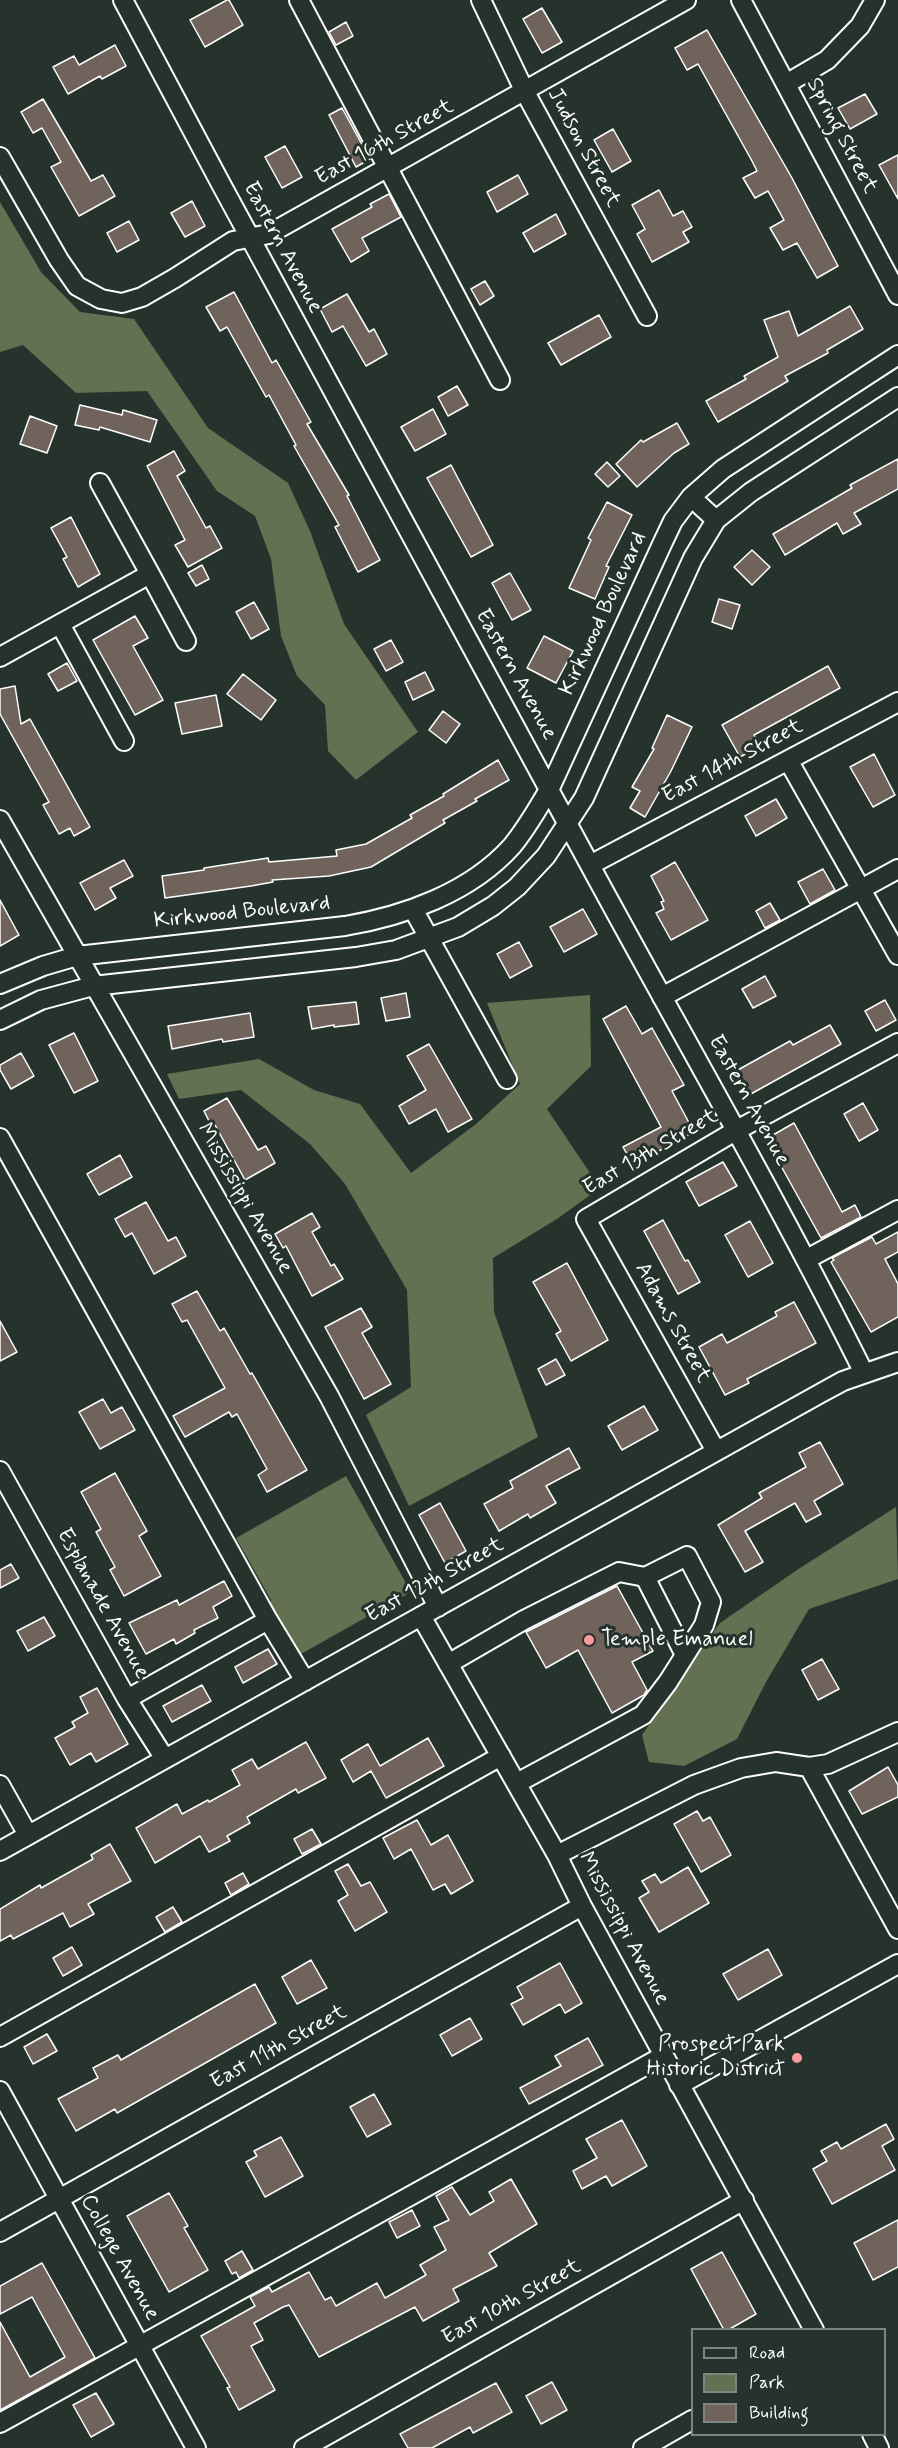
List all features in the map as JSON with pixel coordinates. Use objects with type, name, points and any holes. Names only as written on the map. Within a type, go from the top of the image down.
[{"type":"street","name":"Eastern Avenue","points":[[123,0],[590,865],[738,1131],[807,1259],[864,1373]]},
{"type":"street","points":[[299,0],[500,380]]},
{"type":"street","name":"Judson Street","points":[[480,0],[525,92],[647,316]]},
{"type":"street","name":"East 16th Street","points":[[0,157],[59,260],[77,286],[101,299],[122,303],[142,297],[232,241],[269,234],[686,0]]},
{"type":"street","name":"Spring Street","points":[[741,0],[898,295]]},
{"type":"street","points":[[786,84],[827,60],[860,26],[875,0]]},
{"type":"street","name":"Kirkwood Boulevard","points":[[0,984],[43,966],[77,956],[345,926],[378,920],[413,909],[452,891],[477,875],[510,848],[529,824],[550,788],[673,521],[691,497],[723,469],[898,355]]},
{"type":"street","points":[[0,1020],[41,1000],[93,986],[356,957],[396,950],[458,927],[493,906],[517,887],[546,856],[584,798],[693,558],[716,520],[751,492],[898,397]]},
{"type":"street","points":[[100,483],[186,641]]},
{"type":"street","points":[[691,497],[716,520]]},
{"type":"street","points":[[0,657],[150,574]]},
{"type":"street","points":[[60,624],[124,741]]},
{"type":"street","name":"East 14th Street","points":[[590,865],[898,702]]},
{"type":"street","points":[[788,760],[898,955]]},
{"type":"street","name":"Mississippi Avenue","points":[[0,820],[329,1396],[438,1606]]},
{"type":"street","points":[[662,997],[898,869]]},
{"type":"street","points":[[413,909],[507,1079]]},
{"type":"street","name":"East 13th Street","points":[[586,1219],[738,1131],[898,1043]]},
{"type":"street","points":[[0,1138],[268,1620],[305,1681]]},
{"type":"street","points":[[807,1259],[898,1210]]},
{"type":"street","name":"Adams Street","points":[[586,1219],[716,1451]]},
{"type":"street","name":"East 12th Street","points":[[0,1851],[828,1389],[864,1373],[898,1362]]},
{"type":"street","name":"Esplanade Avenue","points":[[0,1471],[127,1699],[165,1759]]},
{"type":"street","points":[[448,1664],[533,1616],[619,1572],[645,1577],[687,1556],[711,1602],[704,1625],[643,1715],[517,1783]]},
{"type":"street","points":[[645,1577],[685,1654]]},
{"type":"street","name":"Mississippi Avenue","points":[[421,1616],[517,1783],[663,2056],[813,2328]]},
{"type":"street","points":[[127,1699],[268,1620]]},
{"type":"street","points":[[556,1855],[694,1785],[746,1767],[776,1762],[809,1767],[828,1764],[898,1732]]},
{"type":"street","points":[[0,2037],[501,1756]]},
{"type":"street","points":[[809,1767],[898,1929]]},
{"type":"street","points":[[0,1785],[28,1835]]},
{"type":"street","name":"East 11th Street","points":[[0,2232],[582,1906]]},
{"type":"street","points":[[679,2085],[898,1964]]},
{"type":"street","points":[[0,2423],[663,2056]]},
{"type":"street","name":"College Avenue","points":[[0,2091],[196,2448]]},
{"type":"street","name":"East 10th Street","points":[[304,2448],[744,2200]]},
{"type":"street","points":[[643,2448],[691,2421]]},
{"type":"green space","points":[[0,202],[41,272],[80,312],[134,319],[208,428],[288,483],[310,531],[344,624],[418,732],[356,780],[328,751],[325,705],[297,676],[281,636],[271,559],[255,516],[217,491],[147,391],[76,393],[23,345],[0,352]]},
{"type":"green space","points":[[590,995],[591,1066],[547,1109],[600,1188],[557,1219],[493,1258],[494,1312],[538,1437],[409,1506],[366,1415],[411,1387],[407,1290],[345,1184],[310,1144],[241,1090],[179,1099],[167,1074],[259,1059],[314,1090],[360,1104],[411,1173],[476,1124],[520,1084],[487,1003]]},
{"type":"green space","points":[[346,1476],[411,1592],[301,1654],[300,1652],[295,1654],[270,1606],[271,1600],[236,1538]]},
{"type":"green space","points":[[896,1507],[898,1579],[809,1609],[766,1682],[737,1739],[684,1766],[649,1762],[642,1735],[720,1623],[797,1570]]},
{"type":"building","points":[[227,0],[243,25],[205,47],[190,20]]},
{"type":"building","points":[[542,8],[562,42],[542,53],[523,19]]},
{"type":"building","points":[[346,22],[353,36],[336,45],[329,32]]},
{"type":"building","points":[[707,30],[792,178],[838,266],[817,278],[797,243],[783,250],[770,228],[784,220],[768,191],[755,198],[743,178],[757,171],[752,161],[698,64],[687,70],[675,48]]},
{"type":"building","points":[[115,45],[126,66],[102,79],[100,76],[68,94],[53,67],[74,56],[79,65]]},
{"type":"building","points":[[865,94],[877,114],[850,129],[838,108]]},
{"type":"building","points":[[43,99],[91,181],[103,175],[115,196],[79,216],[51,167],[61,162],[42,128],[33,133],[21,112]]},
{"type":"building","points":[[342,108],[370,159],[356,167],[329,115]]},
{"type":"building","points":[[613,129],[631,161],[612,172],[594,140]]},
{"type":"building","points":[[285,146],[302,177],[282,188],[265,157]]},
{"type":"building","points":[[898,155],[898,199],[879,165]]},
{"type":"building","points":[[518,175],[528,194],[497,212],[487,192]]},
{"type":"building","points":[[659,190],[673,216],[683,211],[692,227],[683,232],[689,242],[652,262],[637,234],[645,229],[632,205]]},
{"type":"building","points":[[389,194],[401,217],[362,238],[369,251],[351,262],[332,229],[372,207],[370,204]]},
{"type":"building","points":[[192,201],[205,226],[185,237],[171,213]]},
{"type":"building","points":[[556,214],[566,234],[534,252],[523,233]]},
{"type":"building","points":[[129,221],[139,240],[117,252],[107,233]]},
{"type":"building","points":[[485,281],[494,296],[480,305],[471,289]]},
{"type":"building","points":[[234,292],[272,363],[276,360],[311,422],[307,424],[349,495],[347,496],[380,560],[358,572],[335,527],[339,525],[294,446],[296,445],[269,395],[266,397],[227,327],[220,331],[206,307]]},
{"type":"building","points":[[347,294],[369,332],[374,329],[387,354],[366,366],[343,326],[332,332],[320,309]]},
{"type":"building","points":[[850,306],[863,329],[827,350],[828,353],[785,376],[788,381],[718,422],[706,401],[746,379],[744,376],[778,357],[764,320],[789,311],[798,336]]},
{"type":"building","points":[[599,315],[611,337],[561,365],[548,343]]},
{"type":"building","points":[[457,386],[468,405],[448,416],[438,397]]},
{"type":"building","points":[[80,405],[122,415],[123,410],[157,420],[150,442],[100,427],[99,430],[75,425]]},
{"type":"building","points":[[433,409],[446,434],[415,451],[401,427]]},
{"type":"building","points":[[30,416],[57,426],[47,453],[20,444]]},
{"type":"building","points":[[677,423],[689,444],[674,453],[637,487],[616,464],[641,440],[643,442]]},
{"type":"building","points":[[174,451],[185,471],[177,476],[206,528],[210,526],[222,548],[188,567],[175,545],[185,540],[147,466]]},
{"type":"building","points":[[898,459],[898,489],[854,513],[861,524],[843,534],[837,523],[785,555],[773,534],[852,488],[850,485]]},
{"type":"building","points":[[607,462],[620,476],[608,487],[595,474]]},
{"type":"building","points":[[451,465],[493,545],[471,557],[427,478]]},
{"type":"building","points":[[607,502],[632,515],[606,566],[609,567],[595,599],[569,588],[591,540],[588,538]]},
{"type":"building","points":[[71,517],[100,574],[78,587],[63,559],[67,557],[51,528]]},
{"type":"building","points":[[752,550],[770,567],[752,585],[734,567]]},
{"type":"building","points":[[202,565],[209,579],[196,586],[188,573]]},
{"type":"building","points":[[510,573],[531,610],[512,620],[492,583]]},
{"type":"building","points":[[719,599],[740,605],[732,629],[712,622]]},
{"type":"building","points":[[254,602],[269,629],[251,639],[236,612]]},
{"type":"building","points":[[135,616],[148,638],[133,646],[163,700],[135,715],[93,640]]},
{"type":"building","points":[[544,636],[573,651],[556,683],[527,668]]},
{"type":"building","points":[[391,640],[403,662],[386,671],[374,649]]},
{"type":"building","points":[[67,663],[77,681],[58,691],[48,674]]},
{"type":"building","points":[[828,666],[840,688],[754,735],[760,746],[740,757],[722,725]]},
{"type":"building","points":[[425,672],[434,690],[413,700],[405,682]]},
{"type":"building","points":[[243,674],[276,700],[261,720],[227,694]]},
{"type":"building","points":[[15,686],[21,724],[30,719],[90,827],[74,836],[70,828],[59,834],[43,805],[49,802],[0,714],[0,689]]},
{"type":"building","points":[[216,695],[222,726],[182,734],[175,703]]},
{"type":"building","points":[[443,711],[460,724],[446,743],[429,730]]},
{"type":"building","points":[[667,715],[692,727],[645,817],[630,808],[640,791],[632,787],[654,749],[652,748]]},
{"type":"building","points":[[874,754],[895,795],[873,807],[850,767]]},
{"type":"building","points":[[498,760],[509,780],[443,820],[445,823],[371,867],[329,876],[272,880],[273,882],[251,886],[165,898],[162,876],[268,858],[269,862],[337,856],[336,850],[366,844],[412,818],[410,815],[444,796],[443,794]]},
{"type":"building","points":[[776,799],[787,818],[756,836],[745,816]]},
{"type":"building","points":[[124,860],[133,876],[110,888],[116,898],[95,910],[80,883]]},
{"type":"building","points":[[675,862],[708,920],[671,940],[656,913],[664,909],[661,902],[664,901],[651,876]]},
{"type":"building","points":[[823,869],[835,890],[810,904],[798,882]]},
{"type":"building","points":[[0,900],[19,935],[0,946]]},
{"type":"building","points":[[770,903],[780,920],[765,928],[756,911]]},
{"type":"building","points":[[583,909],[597,934],[564,952],[550,927]]},
{"type":"building","points":[[519,942],[532,966],[510,978],[497,954]]},
{"type":"building","points":[[765,976],[776,996],[753,1008],[742,989]]},
{"type":"building","points":[[406,993],[410,1017],[386,1021],[381,998]]},
{"type":"building","points":[[885,1000],[896,1020],[876,1031],[865,1011]]},
{"type":"building","points":[[356,1002],[359,1024],[312,1029],[308,1007]]},
{"type":"building","points":[[626,1006],[642,1034],[652,1028],[684,1085],[672,1091],[694,1132],[633,1165],[623,1147],[661,1127],[603,1019]]},
{"type":"building","points":[[250,1013],[254,1037],[223,1042],[222,1039],[172,1049],[168,1026]]},
{"type":"building","points":[[830,1025],[841,1044],[749,1095],[736,1071],[790,1041],[793,1045]]},
{"type":"building","points":[[74,1033],[98,1081],[74,1093],[49,1045]]},
{"type":"building","points":[[429,1044],[472,1119],[448,1132],[436,1109],[409,1124],[399,1106],[426,1090],[407,1056]]},
{"type":"building","points":[[21,1053],[34,1076],[11,1089],[0,1070],[0,1065]]},
{"type":"building","points":[[227,1098],[258,1150],[266,1146],[275,1163],[245,1180],[215,1125],[212,1127],[204,1111]]},
{"type":"building","points":[[863,1103],[878,1130],[859,1141],[844,1114]]},
{"type":"building","points":[[794,1123],[842,1212],[855,1205],[861,1217],[821,1238],[766,1139]]},
{"type":"building","points":[[120,1155],[132,1177],[99,1195],[87,1174]]},
{"type":"building","points":[[723,1162],[737,1186],[699,1206],[686,1182]]},
{"type":"building","points":[[146,1202],[168,1241],[176,1237],[186,1256],[154,1274],[132,1233],[125,1237],[115,1219]]},
{"type":"building","points":[[312,1213],[320,1227],[312,1232],[331,1266],[334,1264],[343,1279],[312,1296],[286,1246],[283,1248],[275,1234]]},
{"type":"building","points":[[663,1220],[685,1261],[688,1260],[700,1282],[678,1294],[644,1231]]},
{"type":"building","points":[[750,1221],[773,1263],[748,1277],[725,1235]]},
{"type":"building","points":[[898,1232],[898,1252],[885,1259],[898,1284],[898,1317],[871,1332],[831,1262],[834,1260],[832,1258],[872,1237],[876,1244]]},
{"type":"building","points":[[567,1263],[608,1340],[571,1361],[556,1334],[561,1331],[533,1282]]},
{"type":"building","points":[[197,1291],[220,1331],[224,1328],[250,1374],[252,1373],[307,1470],[267,1492],[258,1475],[267,1469],[237,1414],[232,1417],[229,1412],[185,1437],[173,1416],[225,1388],[187,1320],[182,1322],[172,1304]]},
{"type":"building","points":[[794,1302],[816,1343],[747,1379],[749,1383],[725,1395],[699,1347],[722,1334],[727,1343],[777,1316],[775,1312]]},
{"type":"building","points":[[361,1308],[372,1327],[362,1333],[391,1384],[364,1399],[325,1327]]},
{"type":"building","points":[[0,1321],[17,1352],[0,1361]]},
{"type":"building","points":[[556,1359],[565,1375],[546,1385],[538,1369]]},
{"type":"building","points":[[103,1399],[111,1413],[122,1407],[135,1430],[100,1449],[79,1412]]},
{"type":"building","points":[[644,1406],[658,1430],[622,1450],[608,1426]]},
{"type":"building","points":[[820,1442],[843,1484],[814,1501],[821,1514],[806,1522],[795,1503],[745,1531],[763,1562],[745,1572],[718,1525],[762,1498],[759,1493],[806,1467],[799,1453]]},
{"type":"building","points":[[569,1448],[580,1468],[546,1486],[556,1503],[530,1518],[528,1514],[499,1531],[484,1504],[513,1488],[510,1481]]},
{"type":"building","points":[[115,1473],[147,1531],[139,1536],[161,1576],[124,1596],[110,1570],[115,1567],[96,1532],[101,1529],[81,1492]]},
{"type":"building","points":[[440,1503],[466,1551],[445,1563],[419,1515]]},
{"type":"building","points":[[11,1564],[19,1578],[0,1588],[0,1570]]},
{"type":"building","points":[[224,1581],[232,1596],[213,1607],[218,1618],[194,1630],[195,1633],[176,1644],[174,1639],[146,1654],[129,1623],[177,1600],[179,1605]]},
{"type":"building","name":"Temple Emanuel","points":[[617,1586],[653,1651],[632,1662],[647,1690],[644,1695],[612,1713],[578,1650],[546,1668],[526,1632]]},
{"type":"building","points":[[44,1617],[55,1636],[28,1651],[17,1631]]},
{"type":"building","points":[[268,1649],[277,1664],[243,1683],[235,1667]]},
{"type":"building","points":[[822,1659],[839,1689],[818,1700],[802,1670]]},
{"type":"building","points":[[202,1685],[211,1701],[172,1722],[163,1706]]},
{"type":"building","points":[[97,1688],[128,1744],[96,1762],[91,1753],[70,1765],[55,1738],[75,1727],[72,1722],[88,1713],[80,1697]]},
{"type":"building","points":[[428,1738],[444,1766],[386,1798],[371,1771],[353,1782],[341,1760],[368,1744],[380,1766]]},
{"type":"building","points":[[306,1742],[326,1778],[298,1793],[296,1789],[247,1817],[250,1823],[227,1836],[230,1841],[209,1852],[200,1836],[155,1863],[136,1828],[177,1804],[182,1814],[208,1800],[209,1802],[240,1785],[232,1770],[252,1759],[258,1769]]},
{"type":"building","points":[[888,1767],[898,1785],[898,1797],[862,1814],[849,1791]]},
{"type":"building","points":[[697,1811],[703,1821],[710,1817],[731,1855],[701,1872],[674,1824]]},
{"type":"building","points":[[417,1820],[431,1845],[448,1835],[473,1881],[451,1894],[445,1884],[433,1890],[411,1849],[394,1859],[383,1838]]},
{"type":"building","points":[[312,1829],[321,1844],[302,1854],[294,1839]]},
{"type":"building","points":[[110,1844],[131,1881],[88,1904],[94,1914],[70,1927],[63,1913],[13,1939],[11,1935],[0,1941],[0,1909],[40,1885],[41,1888],[93,1859],[91,1855]]},
{"type":"building","points":[[348,1864],[361,1886],[370,1882],[387,1912],[355,1931],[338,1901],[348,1895],[335,1871]]},
{"type":"building","points":[[688,1867],[709,1903],[659,1932],[639,1898],[649,1892],[642,1881],[655,1874],[661,1883]]},
{"type":"building","points":[[243,1873],[249,1884],[231,1895],[225,1883]]},
{"type":"building","points":[[173,1907],[182,1922],[165,1932],[156,1917]]},
{"type":"building","points":[[72,1947],[82,1965],[63,1976],[53,1958]]},
{"type":"building","points":[[768,1949],[782,1975],[738,2000],[723,1974]]},
{"type":"building","points":[[311,1960],[327,1988],[297,2004],[282,1977]]},
{"type":"building","points":[[560,1963],[582,2003],[565,2013],[560,2004],[523,2025],[511,2004],[523,1998],[517,1987]]},
{"type":"building","points":[[255,1984],[276,2023],[117,2113],[115,2109],[76,2131],[58,2099],[98,2078],[93,2068],[118,2055],[121,2060]]},
{"type":"building","points":[[470,2018],[482,2039],[452,2056],[440,2035]]},
{"type":"building","points":[[47,2034],[57,2051],[33,2064],[24,2047]]},
{"type":"building","points":[[588,2038],[603,2065],[529,2104],[520,2088],[561,2066],[555,2056]]},
{"type":"building","points":[[374,2094],[391,2124],[367,2137],[350,2107]]},
{"type":"building","points":[[622,2120],[647,2166],[612,2186],[606,2176],[582,2189],[573,2171],[597,2158],[586,2139]]},
{"type":"building","points":[[886,2124],[894,2139],[882,2146],[895,2170],[832,2204],[813,2169],[827,2161],[821,2151],[837,2142],[841,2149]]},
{"type":"building","points":[[281,2137],[303,2176],[265,2197],[246,2162],[257,2156],[254,2151]]},
{"type":"building","points":[[511,2179],[537,2224],[489,2253],[497,2266],[453,2289],[459,2301],[423,2321],[415,2307],[319,2357],[289,2305],[283,2307],[254,2323],[263,2340],[251,2346],[275,2390],[239,2410],[227,2388],[230,2387],[201,2336],[255,2306],[250,2297],[269,2287],[272,2292],[309,2272],[325,2300],[331,2297],[336,2306],[377,2283],[385,2298],[426,2275],[420,2265],[446,2250],[434,2227],[449,2220],[436,2196],[452,2187],[470,2215],[494,2201],[489,2192]]},
{"type":"building","points":[[169,2193],[188,2226],[184,2228],[208,2270],[169,2292],[127,2216]]},
{"type":"building","points":[[412,2210],[420,2226],[397,2238],[389,2222]]},
{"type":"building","points":[[898,2220],[898,2267],[873,2280],[854,2243]]},
{"type":"building","points":[[242,2251],[253,2270],[239,2278],[236,2272],[232,2274],[225,2261]]},
{"type":"building","points":[[722,2252],[756,2314],[732,2328],[723,2328],[691,2269]]},
{"type":"building","points":[[42,2263],[95,2358],[0,2410],[0,2322],[30,2377],[65,2357],[32,2297],[0,2314],[0,2286]]},
{"type":"building","points":[[552,2382],[567,2410],[541,2424],[526,2396]]},
{"type":"building","points":[[496,2383],[512,2412],[473,2433],[470,2427],[432,2448],[408,2448],[400,2434]]},
{"type":"building","points":[[96,2393],[114,2424],[91,2437],[73,2405]]},
{"type":"place","name":"Temple Emanuel","points":[[589,1640]]},
{"type":"place","name":"Prospect Park Historic District","points":[[797,2058]]}]
